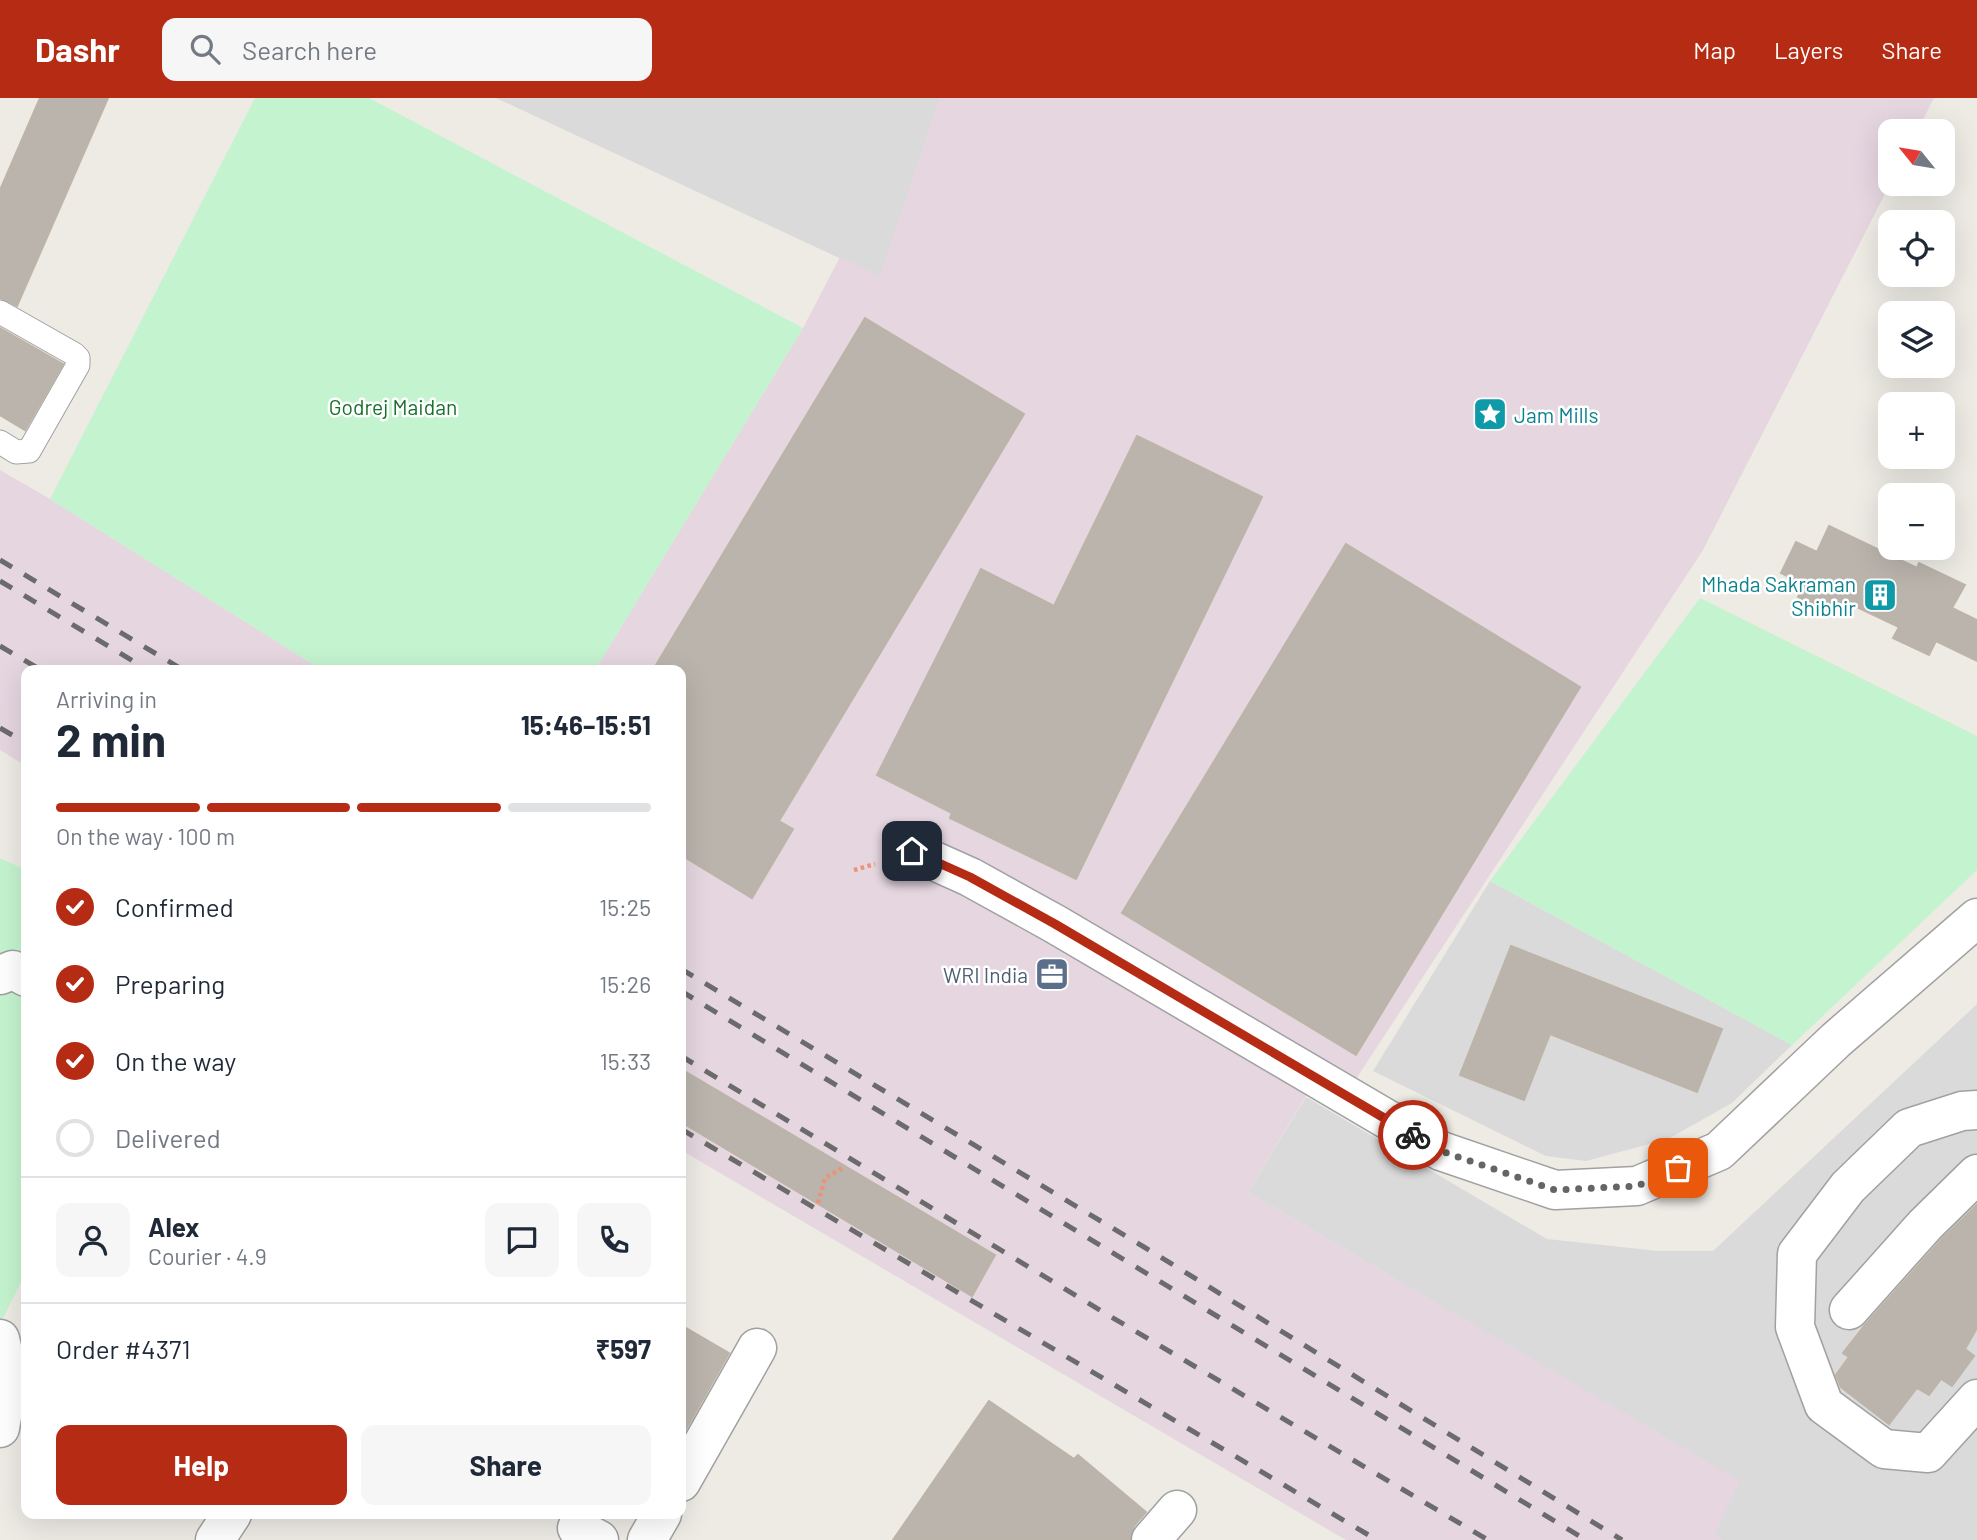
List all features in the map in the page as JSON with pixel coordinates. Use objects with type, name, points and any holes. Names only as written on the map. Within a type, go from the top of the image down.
[{"type":"street","points":[[912,851],[970,877],[1055,924],[1441,1151],[1555,1190],[1637,1186],[1719,1151],[1836,1040],[1977,918]]},
{"type":"street","points":[[0,975],[13,970],[21,974]]},
{"type":"street","points":[[1977,1110],[1962,1111],[1909,1128],[1848,1187],[1797,1254],[1794,1327],[1824,1405],[1884,1449],[1928,1453],[1977,1399]]},
{"type":"street","points":[[1849,1310],[1924,1225],[1977,1174]]},
{"type":"street","points":[[0,1339],[9,1377],[0,1427],[21,1421]]},
{"type":"street","points":[[686,1461],[757,1348]]},
{"type":"street","points":[[1151,1540],[1177,1510]]},
{"type":"street","points":[[215,1540],[229,1519]]},
{"type":"street","points":[[647,1540],[659,1519]]},
{"type":"lane","points":[[0,312],[74,354],[78,358],[78,365],[29,451],[16,452],[0,442]]},
{"type":"path","points":[[818,1203],[825,1178],[844,1167]]},
{"type":"shaded area","points":[[496,98],[940,98],[880,277]]},
{"type":"shaded area","points":[[940,98],[1934,98],[1923,119],[1878,119],[1878,196],[1884,196],[1703,550],[1352,1085],[1324,1066],[1248,1192],[1740,1481],[1714,1535],[1722,1540],[1346,1540],[686,1153],[686,665],[598,665],[803,328],[840,257],[880,276]]},
{"type":"shaded area","points":[[0,470],[314,665],[21,665],[21,763],[0,750]]},
{"type":"shaded area","points":[[1490,881],[1792,1045],[1732,1103],[1668,1139],[1586,1161],[1546,1156],[1373,1071]]},
{"type":"shaded area","points":[[1977,1004],[1977,1540],[1722,1540],[1714,1535],[1739,1481],[1248,1192],[1306,1097],[1547,1239],[1658,1251],[1713,1251]]},
{"type":"green space","name":"Godrej Maidan","points":[[255,98],[369,98],[803,328],[598,665],[314,665],[50,499]]},
{"type":"green space","points":[[1700,598],[1977,736],[1977,870],[1792,1045],[1490,881]]},
{"type":"green space","points":[[0,858],[21,868],[21,1282],[0,1324]]},
{"type":"building","points":[[40,98],[108,98],[17,306],[0,298],[0,190]]},
{"type":"building","points":[[865,318],[1024,414],[779,821],[793,829],[752,898],[686,858],[686,665],[656,665]]},
{"type":"building","points":[[0,328],[63,364],[25,430],[0,415]]},
{"type":"building","points":[[1137,436],[1262,497],[1076,879],[950,818],[952,813],[877,775],[981,569],[1054,606]]},
{"type":"building","name":"Mhada Sakraman Shibhir","points":[[1829,526],[1878,549],[1878,560],[1900,560],[1917,568],[1919,563],[1965,585],[1952,608],[1977,620],[1977,661],[1936,641],[1929,655],[1893,638],[1899,627],[1842,600],[1835,615],[1798,597],[1804,584],[1781,573],[1796,542],[1817,552]]},
{"type":"building","points":[[1346,544],[1580,687],[1356,1055],[1122,913]]},
{"type":"building","points":[[1511,946],[1722,1029],[1697,1092],[1550,1034],[1524,1100],[1460,1075]]},
{"type":"building","points":[[686,1072],[995,1255],[972,1296],[686,1125]]},
{"type":"building","points":[[1977,1205],[1977,1328],[1965,1349],[1974,1356],[1952,1386],[1941,1379],[1929,1395],[1917,1388],[1889,1424],[1841,1387],[1836,1375],[1849,1357],[1843,1353],[1941,1240]]},
{"type":"building","points":[[686,1328],[729,1353],[686,1429]]},
{"type":"building","points":[[989,1401],[1074,1459],[1078,1455],[1146,1512],[1134,1526],[1130,1540],[893,1540]]},
{"type":"railway","points":[[0,560],[175,665]]},
{"type":"railway","points":[[0,581],[140,665]]},
{"type":"railway","points":[[0,646],[32,665]]},
{"type":"railway","points":[[0,728],[21,740]]},
{"type":"railway","points":[[686,972],[1144,1247],[1622,1540]]},
{"type":"railway","points":[[686,994],[1586,1540]]},
{"type":"railway","points":[[686,1059],[1103,1312],[1488,1540]]},
{"type":"railway","points":[[686,1132],[1377,1540]]},
{"type":"way so far","points":[[1413,1135],[1441,1151],[1555,1190],[1637,1186],[1678,1168]]},
{"type":"place","name":"Jam Mills","points":[[1490,414]]},
{"type":"place","name":"Mhada Sakraman Shibhir","points":[[1880,595]]},
{"type":"place","name":"WRI India","points":[[1052,974]]},
{"type":"route","points":[[912,851],[970,877],[1055,924],[1413,1135]]}]
